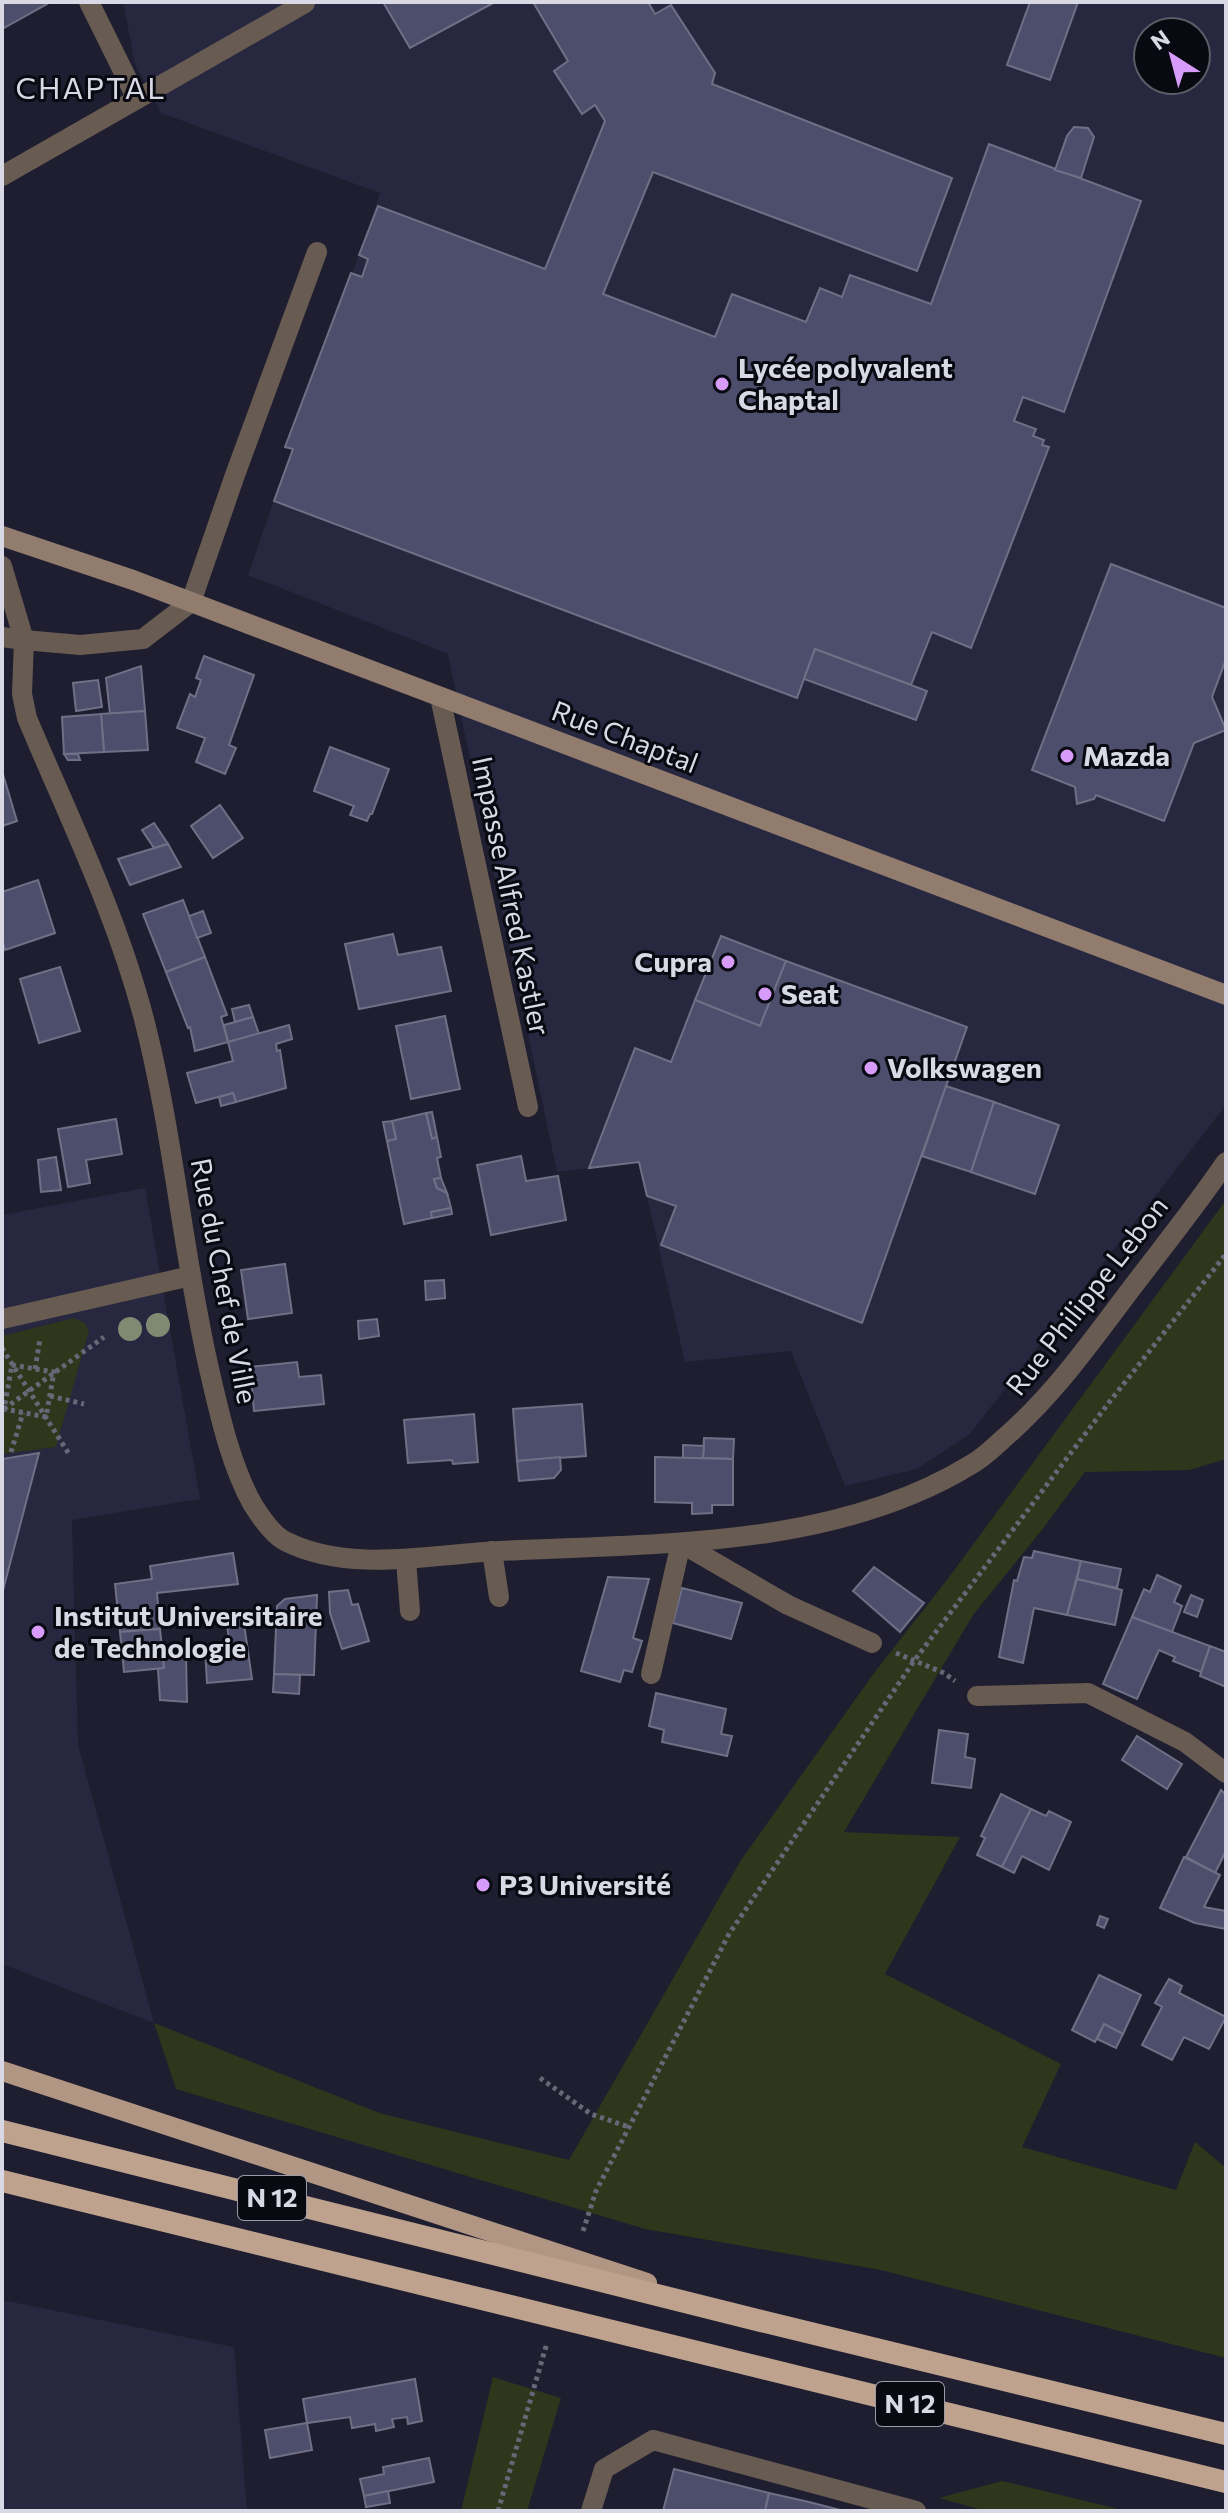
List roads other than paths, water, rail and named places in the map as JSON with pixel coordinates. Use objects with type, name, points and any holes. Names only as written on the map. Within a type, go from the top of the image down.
[{"type":"highway","name":"N 12","points":[[2,2131],[545,2258],[761,2321],[1226,2434]]},
{"type":"highway","name":"N 12","points":[[2,2181],[1226,2482]]},
{"type":"main road","name":"Rue Chaptal","points":[[2,536],[191,602],[1226,995]]},
{"type":"main road","points":[[2,2071],[545,2258]]},
{"type":"street","points":[[89,2],[137,99]]},
{"type":"street","points":[[2,176],[305,3]]},
{"type":"street","points":[[2,637],[80,645],[143,639],[191,602],[317,252]]},
{"type":"street","name":"Rue du Chef de Ville","points":[[2,566],[24,640],[12,696],[27,718],[110,914],[144,1020],[217,1401],[236,1463],[254,1505],[280,1539],[317,1553],[406,1560],[492,1551],[681,1543],[758,1536]]},
{"type":"street","name":"Impasse Alfred Kastler","points":[[440,697],[528,1107]]},
{"type":"street","name":"Rue Philippe Lebon","points":[[758,1536],[836,1519],[913,1494],[975,1463],[1032,1415],[1079,1359],[1226,1162]]},
{"type":"street","points":[[2,1319],[191,1276]]},
{"type":"street","points":[[651,1674],[681,1543],[788,1605],[872,1643]]},
{"type":"street","points":[[492,1551],[499,1597]]},
{"type":"street","points":[[406,1560],[410,1611]]},
{"type":"street","points":[[977,1696],[1088,1693],[1185,1742],[1226,1773]]},
{"type":"street","points":[[591,2511],[604,2469],[653,2440],[916,2511]]},
{"type":"place","name":"Lycée polyvalent Chaptal","points":[[722,384]]},
{"type":"place","name":"Mazda","points":[[1067,756]]},
{"type":"place","name":"Cupra","points":[[728,962]]},
{"type":"place","name":"Seat","points":[[765,994]]},
{"type":"place","name":"Volkswagen","points":[[871,1068]]},
{"type":"place","name":"Institut Universitaire de Technologie","points":[[38,1632]]},
{"type":"place","name":"P3 Université","points":[[483,1885]]},
{"type":"district","name":"CHAPTAL","points":[[91,89]]}]
